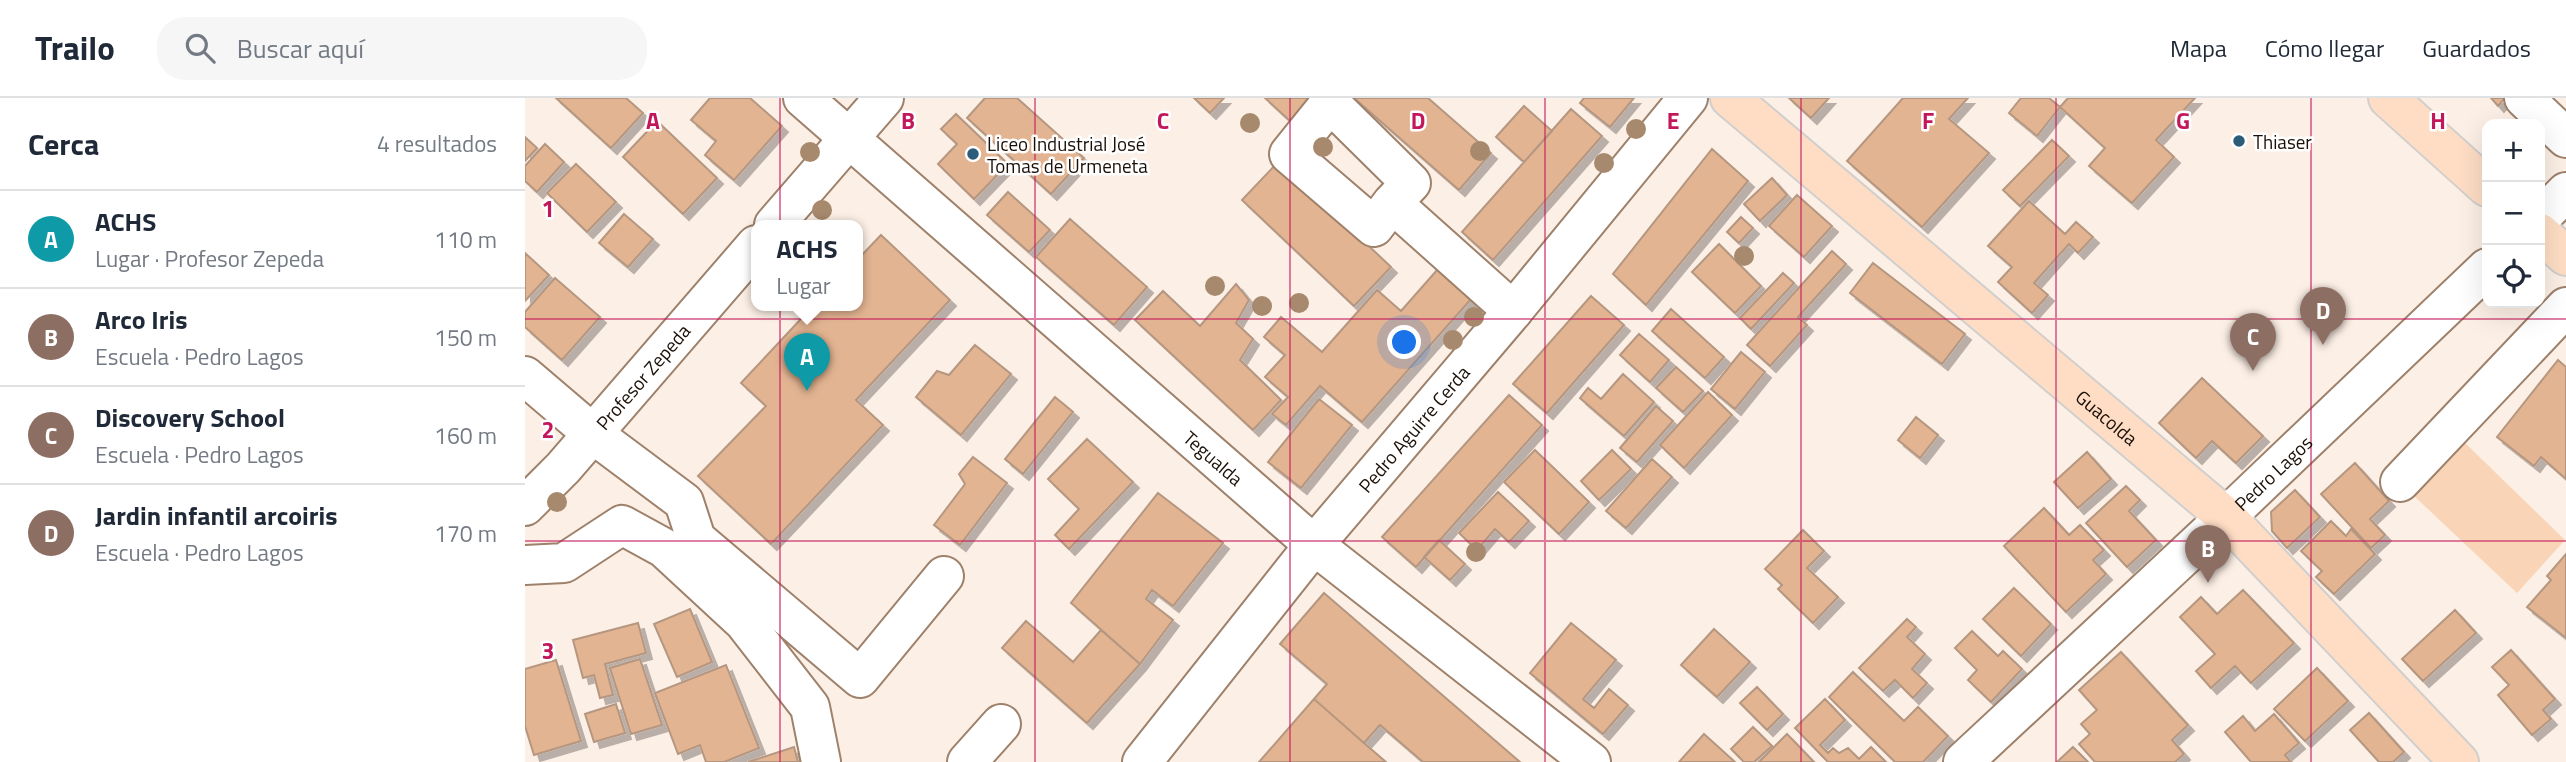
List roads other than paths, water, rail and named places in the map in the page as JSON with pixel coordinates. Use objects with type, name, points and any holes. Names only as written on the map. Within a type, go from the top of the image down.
[{"type":"main road","name":"Guacolda","points":[[1730,98],[2226,517],[2459,762]]},
{"type":"main road","points":[[2388,98],[2482,183]]},
{"type":"main road","points":[[2545,238],[2566,257]]},
{"type":"street","name":"Tegualda","points":[[803,98],[1314,545],[1584,760]]},
{"type":"street","points":[[778,220],[884,98]]},
{"type":"street","name":"Pedro Aguirre Cerda","points":[[1142,762],[1314,545],[1513,311],[1688,98]]},
{"type":"street","points":[[2527,109],[2566,138]]},
{"type":"street","points":[[2545,213],[2566,192]]},
{"type":"street","points":[[1392,203],[1513,311]]},
{"type":"street","name":"Profesor Zepeda","points":[[525,506],[593,434],[751,251]]},
{"type":"street","name":"Pedro Lagos","points":[[1963,762],[2226,517],[2482,273]]},
{"type":"street","points":[[2400,482],[2566,307]]},
{"type":"street","points":[[525,376],[593,434],[684,502],[696,539],[860,678],[944,576]]},
{"type":"street","points":[[525,565],[564,564],[622,525],[664,548],[744,622],[810,707],[821,762]]},
{"type":"street","points":[[967,762],[1001,724]]},
{"type":"place","name":"Thiaser","points":[[2239,141]]},
{"type":"place","name":"Liceo Industrial José Tomas de Urmeneta","points":[[973,154]]},
{"type":"place","name":"Jardin infantil arcoiris","points":[[2323,345]]},
{"type":"place","name":"Discovery School","points":[[2253,371]]},
{"type":"place","name":"ACHS","points":[[807,391]]},
{"type":"place","name":"Arco Iris","points":[[2208,583]]}]
